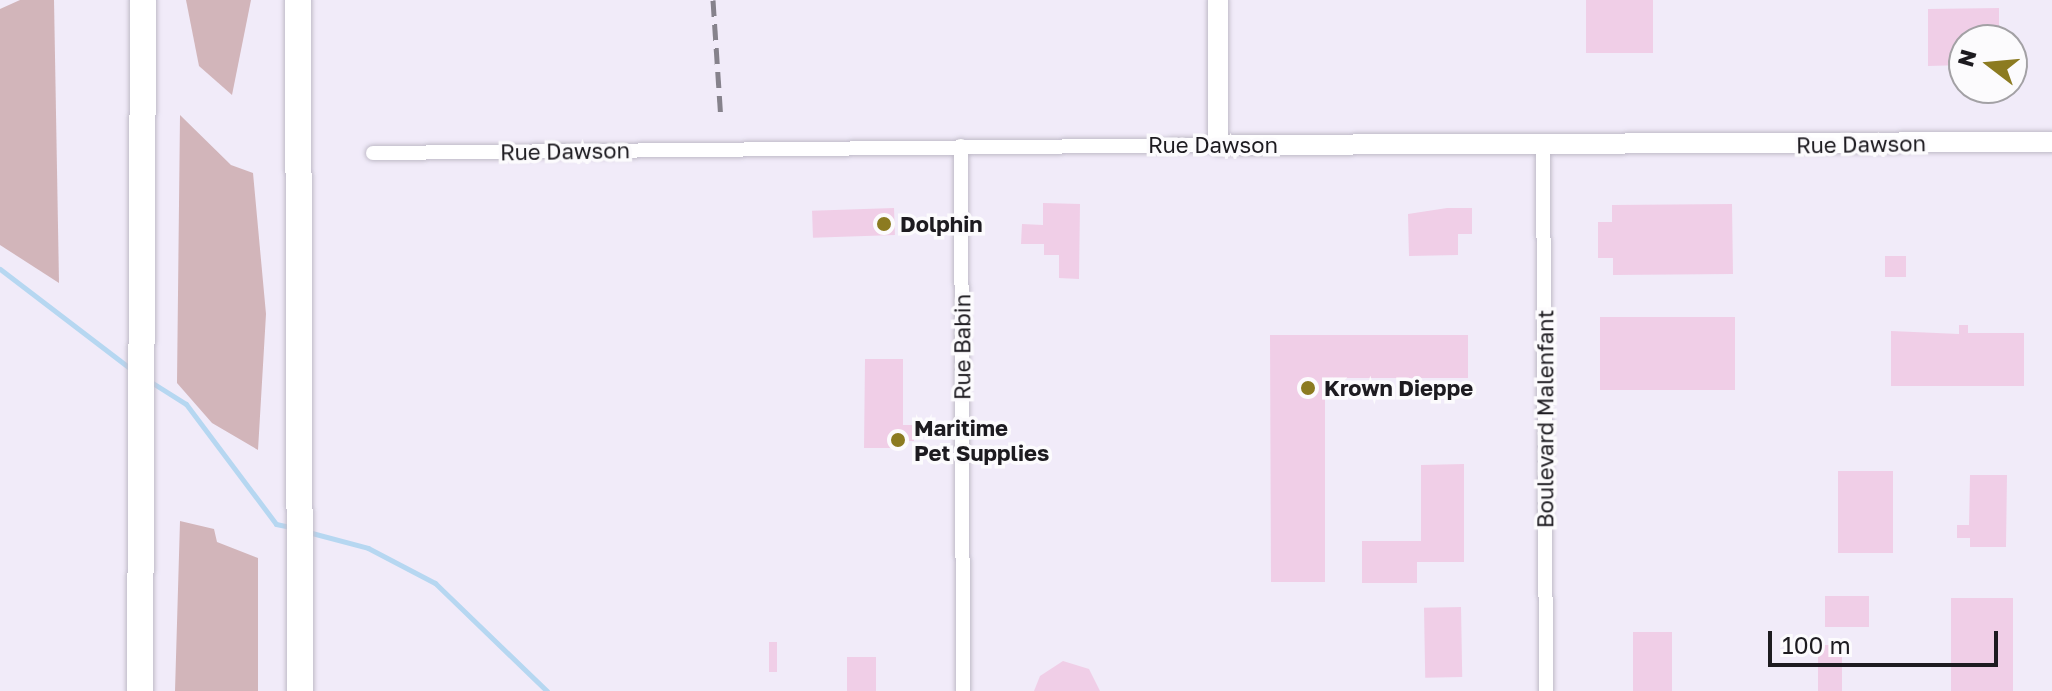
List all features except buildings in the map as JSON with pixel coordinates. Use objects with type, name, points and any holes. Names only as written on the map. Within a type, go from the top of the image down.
[{"type":"highway","points":[[140,691],[143,0]]},
{"type":"highway","points":[[298,0],[300,691]]},
{"type":"street","points":[[1218,0],[1218,145]]},
{"type":"street","name":"Rue Dawson","points":[[373,153],[961,146],[1543,147],[2052,142]]},
{"type":"street","name":"Rue Babin","points":[[961,146],[963,691]]},
{"type":"street","name":"Boulevard Malenfant","points":[[1543,147],[1546,691]]},
{"type":"shaded area","points":[[20,0],[54,0],[59,283],[0,245],[0,9]]},
{"type":"shaded area","points":[[186,0],[251,0],[232,95],[199,66]]},
{"type":"shaded area","points":[[180,115],[231,165],[253,173],[266,314],[258,450],[212,423],[177,383]]},
{"type":"shaded area","points":[[180,521],[214,529],[217,542],[258,558],[258,691],[175,691]]},
{"type":"waterway","points":[[0,269],[132,370]]},
{"type":"waterway","points":[[151,382],[186,404],[276,524],[290,527]]},
{"type":"waterway","points":[[308,532],[368,548],[435,583],[547,691]]},
{"type":"railway","points":[[713,0],[721,119]]},
{"type":"place","name":"Dolphin","points":[[884,224]]},
{"type":"place","name":"Krown Dieppe","points":[[1308,388]]},
{"type":"place","name":"Maritime Pet Supplies","points":[[898,440]]}]
